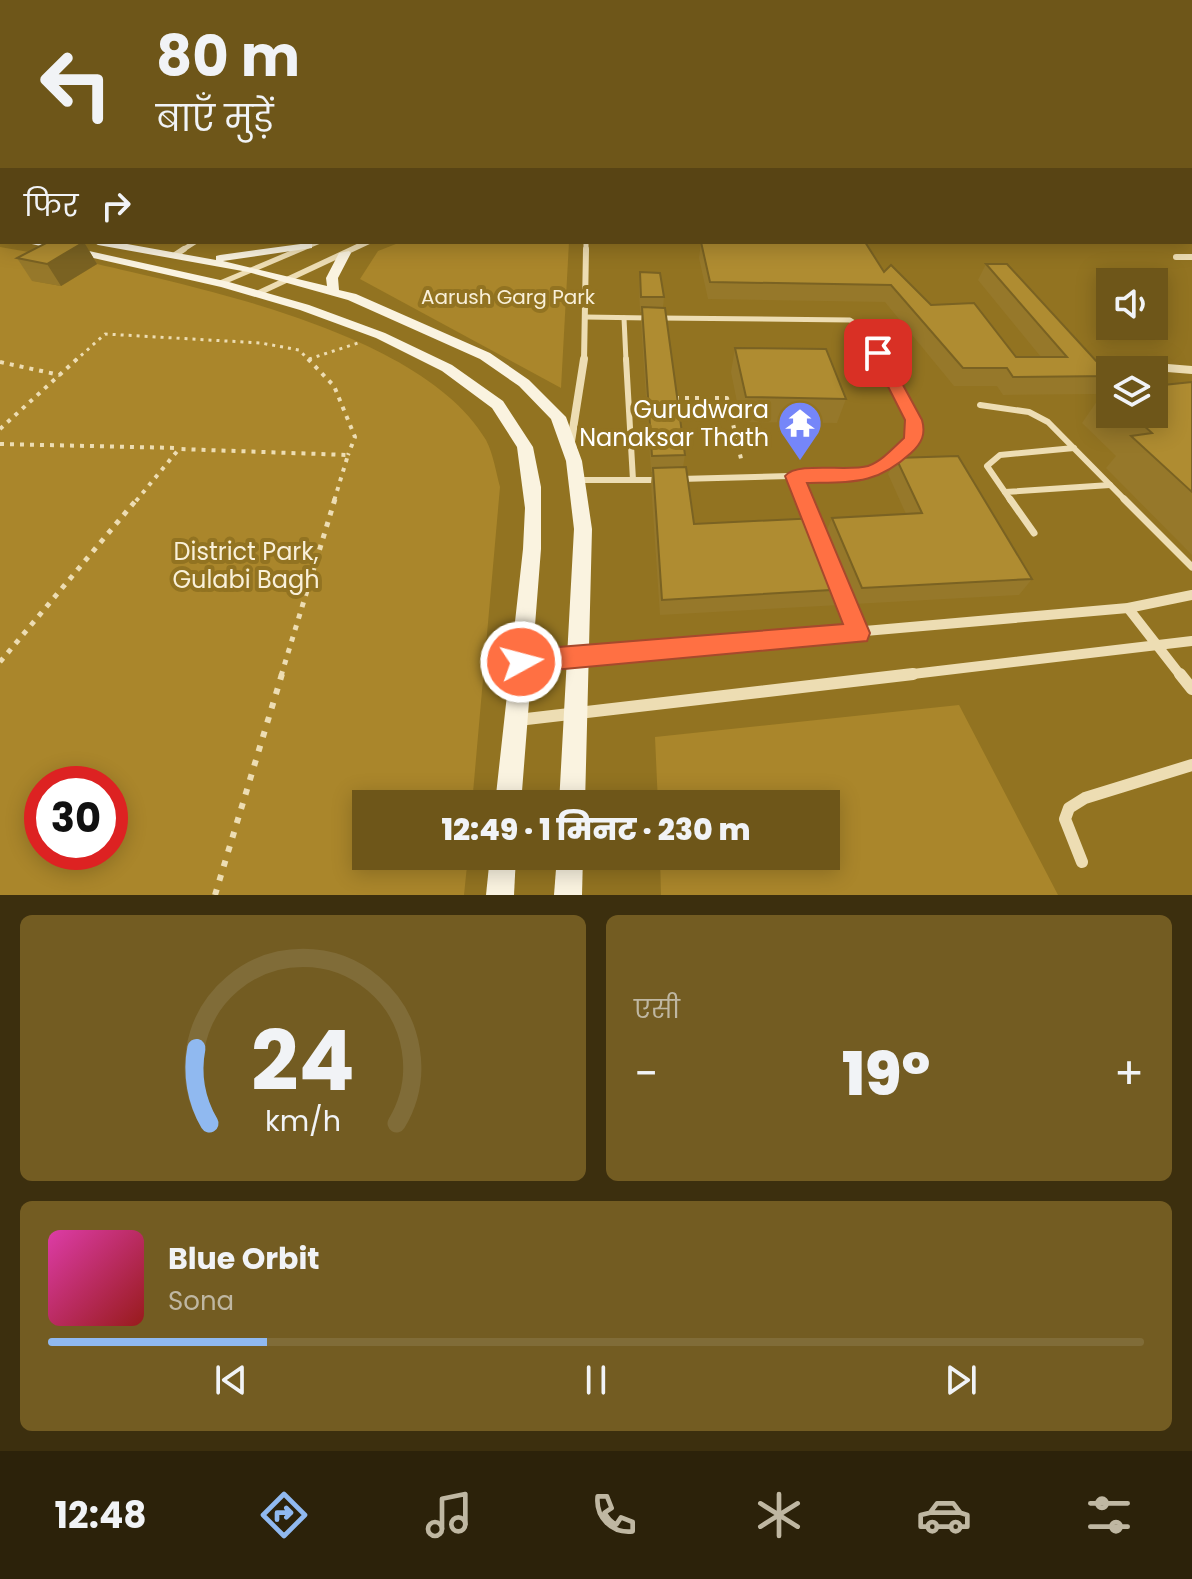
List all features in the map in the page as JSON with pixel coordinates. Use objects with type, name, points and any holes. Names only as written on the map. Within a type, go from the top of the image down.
[{"type":"main road","points":[[38,244],[221,282],[379,336],[462,375],[506,415],[525,446],[532,487],[533,537],[509,790]]},
{"type":"main road","points":[[110,244],[288,277],[333,291],[485,356],[524,383],[558,417],[577,480],[583,529],[572,790]]},
{"type":"main road","points":[[202,260],[314,244]]},
{"type":"main road","points":[[333,291],[332,278],[345,253]]},
{"type":"main road","points":[[500,895],[502,870]]},
{"type":"main road","points":[[568,895],[569,870]]},
{"type":"street","points":[[175,255],[192,244]]},
{"type":"street","points":[[221,282],[314,244]]},
{"type":"street","points":[[257,293],[365,244]]},
{"type":"street","points":[[570,449],[579,418],[585,374],[586,244]]},
{"type":"street","points":[[1176,257],[1192,257]]},
{"type":"street","points":[[1168,368],[1192,370]]},
{"type":"street","points":[[521,662],[1128,608],[1192,595]]},
{"type":"street","points":[[1128,608],[1192,689]]},
{"type":"street","points":[[516,720],[575,716],[739,692],[1192,641]]},
{"type":"street","points":[[1082,862],[1065,819],[1069,808],[1085,798],[1192,765]]},
{"type":"lane","points":[[577,480],[864,474],[884,467],[912,441],[916,430],[914,420],[861,326],[844,319],[585,317]]},
{"type":"lane","points":[[624,318],[633,480]]},
{"type":"lane","points":[[980,405],[1029,412],[1048,422],[1192,567]]},
{"type":"lane","points":[[1034,533],[987,466],[1000,455],[1074,448]]},
{"type":"lane","points":[[795,476],[816,531]]},
{"type":"lane","points":[[1005,492],[1110,485]]},
{"type":"lane","points":[[838,585],[858,633]]},
{"type":"path","points":[[0,429],[105,334],[261,343],[299,350],[334,386],[355,437],[215,895]]},
{"type":"path","points":[[309,360],[379,336]]},
{"type":"path","points":[[0,362],[60,375]]},
{"type":"path","points":[[672,398],[727,398],[745,477]]},
{"type":"path","points":[[0,444],[348,455]]},
{"type":"path","points":[[0,662],[179,449]]},
{"type":"green space","name":"Aarush Garg Park","points":[[396,244],[569,244],[561,388],[360,279],[378,251]]},
{"type":"green space","name":"District Park, Gulabi Bagh","points":[[0,247],[69,259],[34,281],[61,286],[97,264],[253,303],[310,322],[365,345],[415,372],[456,403],[486,440],[500,487],[473,790],[352,790],[352,870],[467,870],[464,895],[0,895]]},
{"type":"green space","points":[[959,705],[1058,895],[661,895],[660,870],[840,870],[840,790],[657,790],[655,737]]},
{"type":"building","points":[[44,244],[81,244],[47,264],[17,258]]},
{"type":"building","points":[[701,244],[866,244],[884,272],[891,265],[931,305],[974,303],[1016,357],[1067,357],[986,264],[1007,264],[1096,361],[1096,376],[1013,377],[1007,368],[963,368],[891,285],[710,282]]},
{"type":"building","points":[[640,272],[660,273],[664,297],[641,297]]},
{"type":"building","points":[[642,307],[665,308],[685,455],[652,456]]},
{"type":"building","points":[[735,348],[826,349],[846,399],[746,397]]},
{"type":"building","points":[[1192,382],[1192,492],[1131,436],[1152,433],[1146,428],[1168,428],[1168,385]]},
{"type":"building","points":[[958,456],[1032,579],[862,588],[832,518],[922,513],[896,458]]},
{"type":"building","points":[[686,467],[694,524],[818,518],[848,589],[662,600],[653,468]]},
{"type":"place","name":"Gurudwara Nanaksar Thath","points":[[800,462]]},
{"type":"route","points":[[521,662],[858,633],[795,476],[864,474],[884,467],[906,450],[916,430],[914,420],[878,353]]}]
